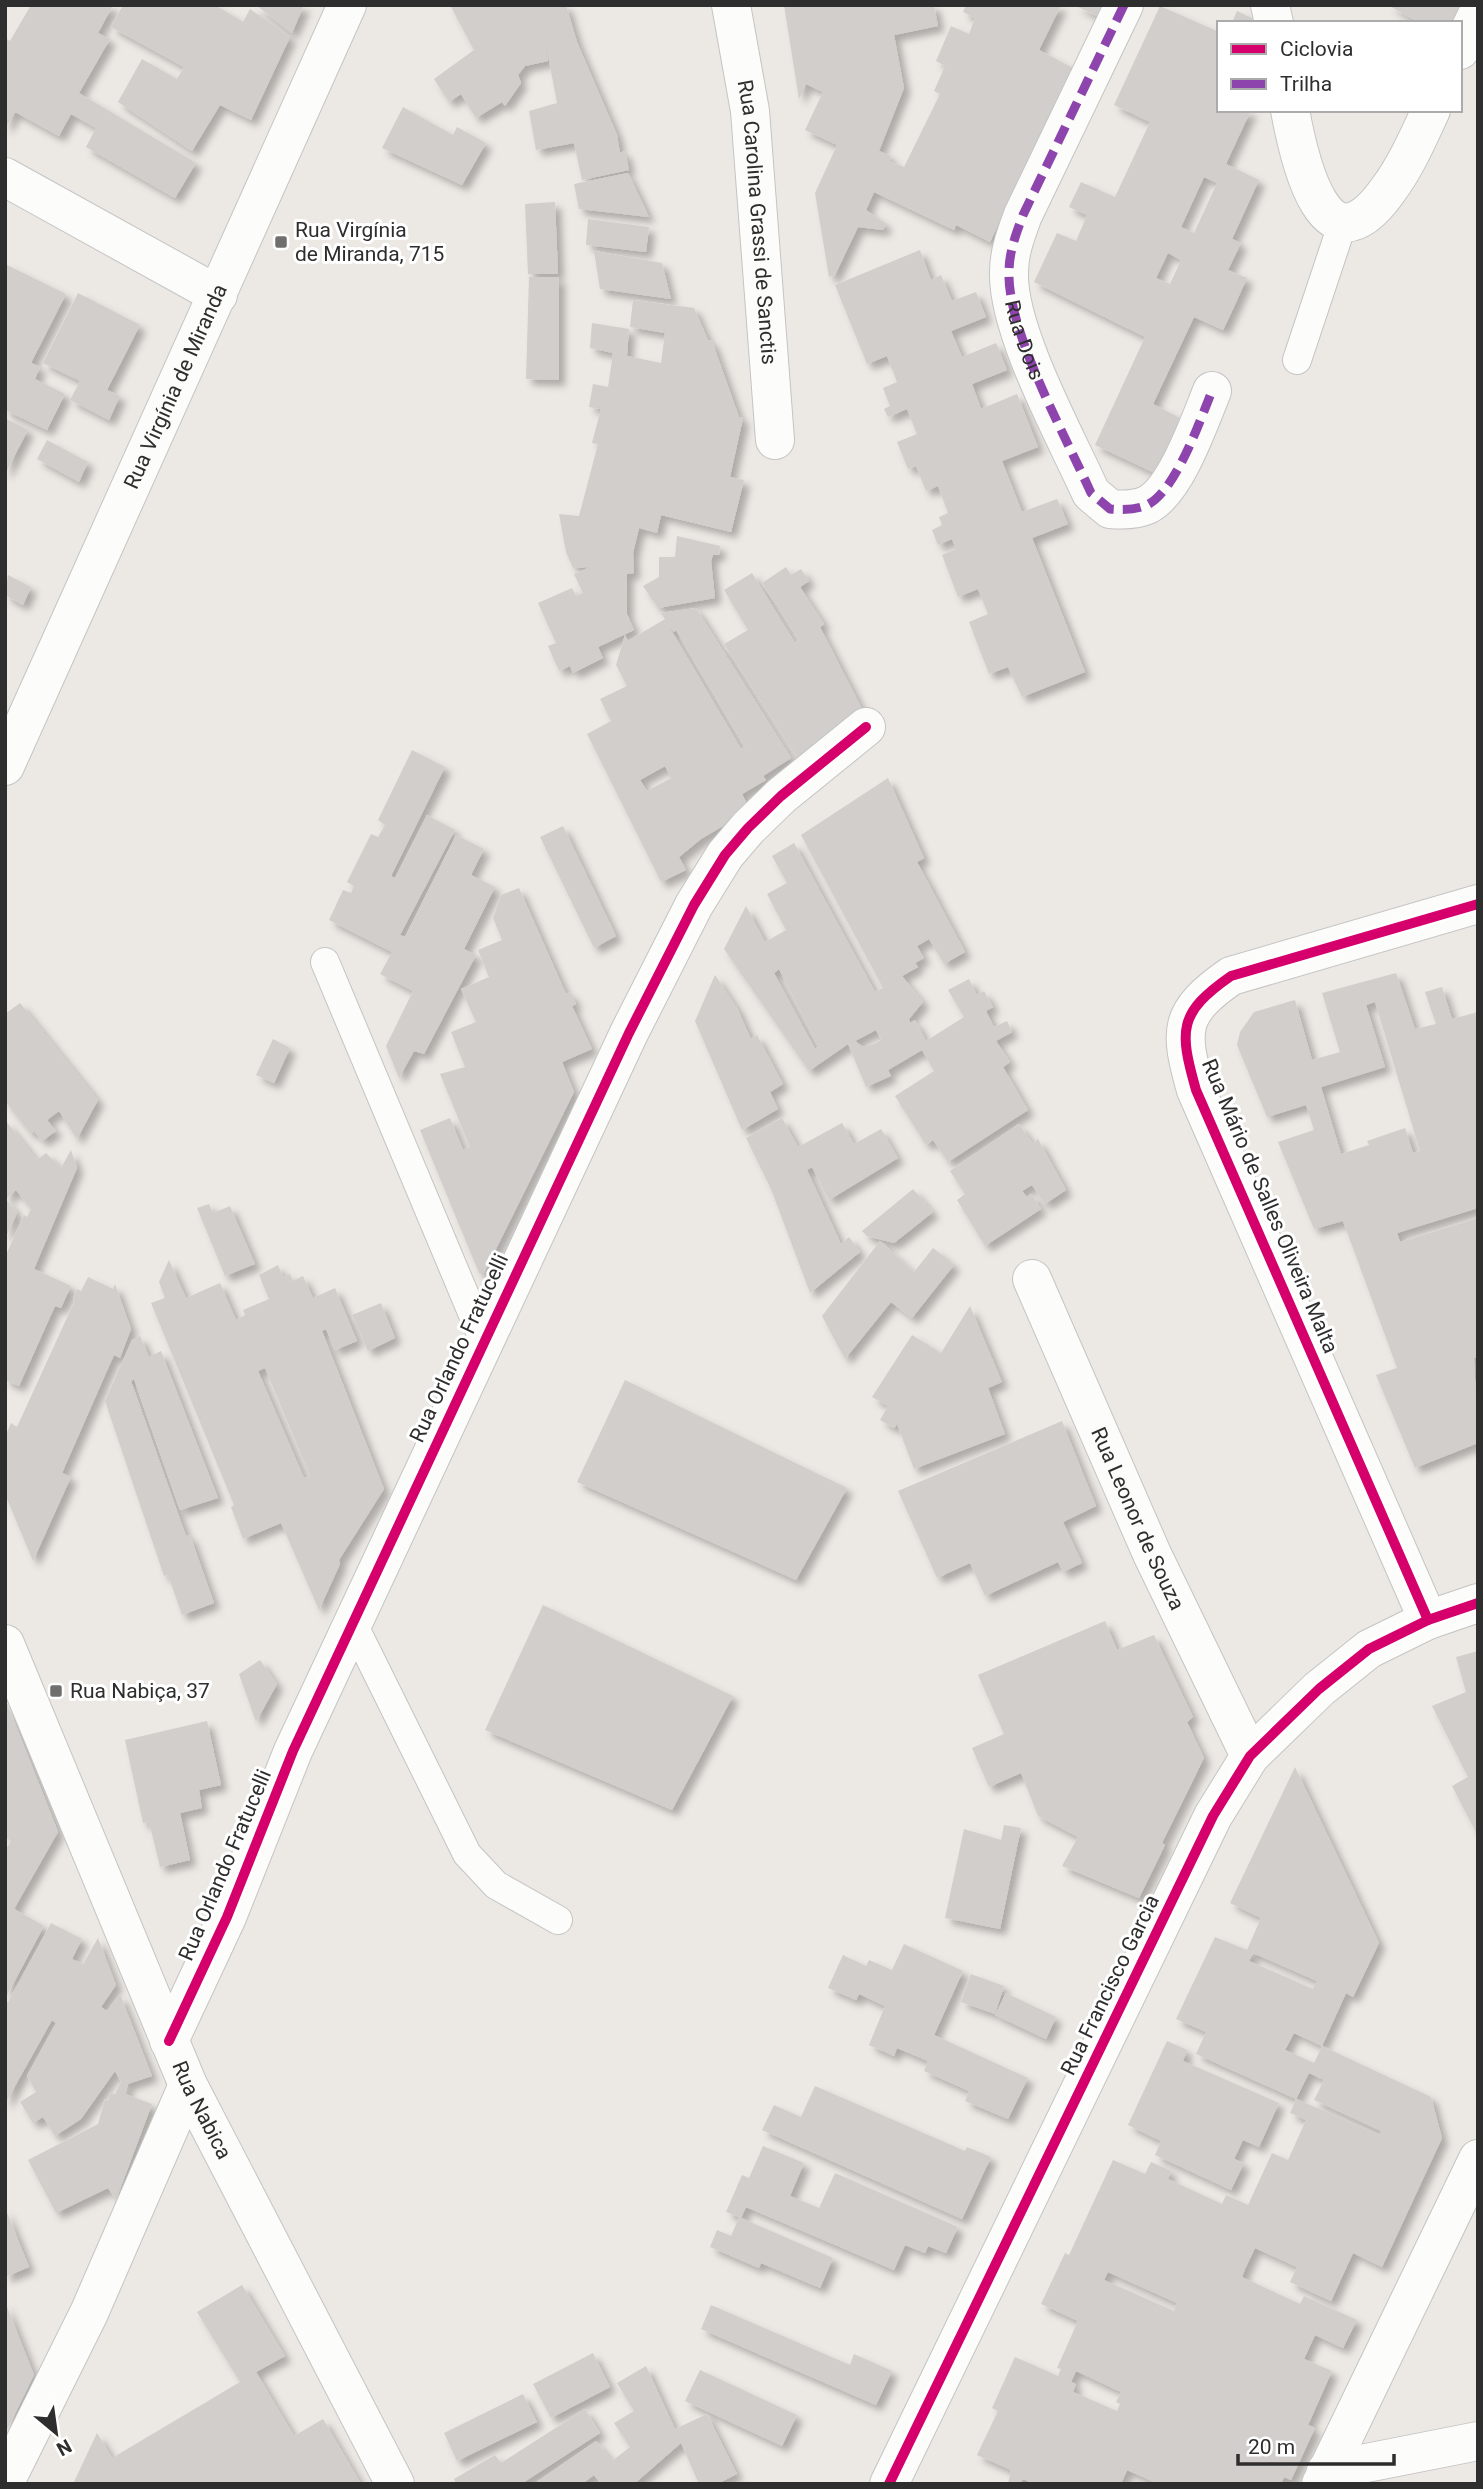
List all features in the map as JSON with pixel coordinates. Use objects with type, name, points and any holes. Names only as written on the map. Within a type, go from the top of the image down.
[{"type":"street","name":"Rua Virgínia de Miranda","points":[[5,766],[15,714],[218,295],[347,5]]},
{"type":"street","name":"Rua Dois","points":[[1124,5],[1023,215],[1012,244],[1009,273],[1011,298],[1023,342],[1091,493],[1110,509],[1134,509],[1149,504],[1160,495],[1189,446],[1212,391]]},
{"type":"street","name":"Rua Carolina Grassi de Sanctis","points":[[732,6],[750,111],[775,440]]},
{"type":"street","points":[[1462,46],[1478,13]]},
{"type":"street","points":[[1290,112],[1296,145],[1311,192],[1331,218],[1343,222],[1357,219],[1388,192],[1430,112]]},
{"type":"street","points":[[5,177],[218,295]]},
{"type":"street","name":"Rua Orlando Fratucelli","points":[[169,2041],[227,1917],[293,1751],[629,1033],[694,905],[725,855],[748,828],[781,796],[866,727]]},
{"type":"street","name":"Rua Mário de Salles Oliveira Malta","points":[[1428,1620],[1196,1090],[1185,1051],[1185,1030],[1192,1010],[1205,994],[1231,976],[1478,904]]},
{"type":"street","name":"Rua Leonor de Souza","points":[[1031,1279],[1152,1554],[1250,1756]]},
{"type":"street","name":"Rua Francisco Garcia","points":[[889,2484],[1213,1816],[1250,1756],[1319,1689],[1369,1648],[1428,1620],[1478,1603]]},
{"type":"street","name":"Rua Nabica","points":[[5,1644],[188,2085],[395,2484]]},
{"type":"street","points":[[5,2482],[89,2314],[188,2085]]},
{"type":"street","points":[[1323,2477],[1478,2159]]},
{"type":"street","points":[[1323,2477],[1478,2441]]},
{"type":"lane","points":[[1297,360],[1343,222]]},
{"type":"lane","points":[[325,962],[484,1341]]},
{"type":"lane","points":[[353,1624],[467,1854],[496,1885],[558,1920]]},
{"type":"building","points":[[31,5],[113,5],[98,33],[110,39],[79,93],[196,163],[175,198],[86,147],[96,128],[71,114],[59,136],[15,112],[5,129],[5,38],[10,41]]},
{"type":"building","points":[[123,5],[215,5],[243,22],[250,9],[290,37],[251,120],[220,105],[192,151],[118,102],[142,59],[177,79],[184,67],[111,27]]},
{"type":"building","points":[[256,5],[304,5],[292,33]]},
{"type":"building","points":[[450,5],[566,5],[577,42],[617,135],[620,153],[625,151],[629,170],[582,180],[574,143],[536,150],[529,111],[557,103],[546,45],[548,61],[525,66],[518,75],[521,83],[505,106],[502,102],[476,118],[461,94],[449,102],[434,79],[474,50]]},
{"type":"building","points":[[784,5],[934,5],[938,26],[894,35],[904,88],[879,151],[891,156],[889,161],[904,167],[940,94],[934,91],[945,66],[936,61],[951,26],[969,34],[975,18],[963,12],[966,5],[1061,5],[1039,50],[1073,68],[990,242],[956,225],[954,230],[874,192],[866,210],[886,224],[883,230],[858,227],[835,275],[829,277],[815,193],[837,145],[805,130],[823,92],[806,84],[799,99]]},
{"type":"building","points":[[1074,5],[1103,5],[1097,16]]},
{"type":"building","points":[[1388,5],[1463,5],[1456,21],[1416,21]]},
{"type":"building","points":[[1160,6],[1217,31],[1217,112],[1250,112],[1226,164],[1259,180],[1232,239],[1241,243],[1228,270],[1247,278],[1223,330],[1194,317],[1153,404],[1182,419],[1159,475],[1095,445],[1145,337],[1034,282],[1057,233],[1076,241],[1087,215],[1069,207],[1081,182],[1115,197],[1150,122],[1114,105]],"holes":[[[1204,177],[1217,183],[1194,233],[1181,227]],[[1168,253],[1181,260],[1170,284],[1156,278]]]},
{"type":"building","points":[[1237,11],[1252,18],[1253,21],[1233,21]]},
{"type":"building","points":[[403,107],[453,135],[457,127],[486,143],[462,185],[382,148]]},
{"type":"building","points":[[628,173],[649,217],[579,209],[574,184]]},
{"type":"building","points":[[555,202],[558,274],[528,274],[525,204]]},
{"type":"building","points":[[588,219],[649,227],[646,252],[586,245]]},
{"type":"building","points":[[920,250],[931,280],[941,275],[952,301],[976,292],[986,317],[951,331],[962,357],[996,343],[1007,370],[972,384],[981,409],[1017,394],[1038,447],[1002,461],[1022,512],[1057,499],[1068,524],[1032,538],[1085,672],[1022,697],[1008,667],[989,674],[969,622],[988,614],[978,589],[958,597],[942,555],[956,549],[952,539],[938,545],[932,530],[942,525],[939,517],[948,513],[938,486],[926,491],[916,466],[908,469],[897,442],[917,434],[907,409],[888,417],[884,409],[890,406],[883,388],[897,382],[887,356],[867,364],[835,285]]},
{"type":"building","points":[[594,251],[662,263],[671,299],[600,289]]},
{"type":"building","points":[[5,264],[66,294],[31,363],[40,367],[35,379],[65,394],[47,430],[5,410]]},
{"type":"building","points":[[529,277],[559,277],[559,380],[526,379]]},
{"type":"building","points":[[78,293],[140,325],[107,390],[120,396],[109,420],[70,400],[80,381],[43,363]]},
{"type":"building","points":[[633,300],[694,308],[708,340],[712,341],[739,417],[743,418],[730,477],[744,480],[731,532],[661,515],[657,533],[639,528],[633,553],[634,573],[627,574],[627,614],[634,630],[598,647],[603,658],[573,673],[570,666],[559,671],[548,646],[556,643],[538,603],[572,588],[576,596],[583,593],[574,574],[590,567],[573,568],[566,552],[559,514],[579,516],[598,444],[592,443],[601,409],[589,407],[593,384],[608,387],[613,353],[590,348],[592,323],[629,329],[627,356],[661,363],[665,333],[630,327]]},
{"type":"building","points":[[5,418],[28,430],[5,474]]},
{"type":"building","points":[[47,440],[88,462],[79,482],[37,459]]},
{"type":"building","points":[[677,536],[720,546],[719,555],[713,555],[711,561],[715,598],[658,608],[643,586],[659,577],[659,557],[675,557]]},
{"type":"building","points":[[786,567],[791,575],[801,569],[809,581],[800,587],[824,624],[820,627],[862,709],[841,721],[844,726],[797,757],[724,644],[748,630],[724,590],[752,573],[795,643],[799,640],[762,583]]},
{"type":"building","points":[[8,575],[31,587],[23,605],[5,595]]},
{"type":"building","points":[[696,608],[791,758],[763,776],[766,780],[742,794],[750,810],[701,839],[679,857],[686,870],[661,882],[587,734],[611,721],[600,699],[627,686],[616,665],[625,635],[628,641],[665,619],[661,613]],"holes":[[[667,623],[674,632],[676,630],[745,747],[741,749]],[[665,766],[671,778],[647,791],[640,780]]]},
{"type":"building","points":[[412,750],[445,767],[391,876],[395,878],[427,815],[455,830],[400,935],[405,937],[456,835],[484,849],[471,875],[495,887],[464,949],[476,955],[424,1054],[414,1051],[399,1078],[386,1046],[413,991],[380,974],[392,952],[329,920],[343,890],[351,893],[354,886],[347,882],[371,834],[378,837],[385,825],[378,820]]},
{"type":"building","points":[[888,778],[924,858],[917,862],[965,952],[944,964],[929,939],[917,946],[924,958],[915,963],[918,967],[902,976],[923,1002],[909,1019],[910,1023],[915,1020],[926,1041],[964,1017],[948,990],[969,979],[977,995],[984,991],[993,1007],[986,1011],[994,1027],[1007,1021],[1012,1032],[996,1041],[1010,1062],[1003,1067],[1028,1110],[948,1162],[933,1140],[926,1145],[895,1096],[934,1071],[922,1050],[888,1070],[891,1076],[866,1087],[848,1044],[809,1071],[724,949],[746,906],[765,942],[786,930],[767,894],[787,883],[772,856],[794,843],[875,992],[883,988],[801,835]],"holes":[[[779,969],[818,1047],[815,1049],[774,973]],[[876,1030],[881,1040],[876,1043],[863,1047],[855,1041]]]},
{"type":"building","points":[[563,826],[616,936],[594,948],[540,837]]},
{"type":"building","points":[[519,888],[566,994],[570,992],[576,1004],[572,1006],[592,1049],[562,1062],[574,1092],[484,1273],[479,1273],[420,1130],[450,1118],[463,1150],[470,1147],[440,1074],[465,1067],[451,1032],[476,1022],[461,989],[489,977],[478,950],[502,940],[493,918],[501,895]]},
{"type":"building","points":[[1396,973],[1415,1029],[1436,1024],[1425,992],[1442,987],[1452,1019],[1478,1012],[1478,1208],[1397,1233],[1400,1242],[1478,1218],[1478,1357],[1474,1358],[1478,1443],[1415,1468],[1376,1375],[1397,1368],[1343,1221],[1314,1229],[1278,1142],[1314,1130],[1306,1105],[1267,1117],[1237,1045],[1240,1032],[1254,1012],[1295,1000],[1312,1060],[1340,1052],[1322,993]],"holes":[[[1375,1002],[1420,1151],[1413,1153],[1405,1128],[1367,1141],[1369,1145],[1341,1154],[1321,1087],[1385,1067],[1366,1005]]]},
{"type":"building","points":[[715,975],[737,1008],[751,1039],[757,1035],[783,1084],[770,1092],[778,1109],[742,1130],[695,1021]]},
{"type":"building","points":[[20,1003],[98,1100],[77,1139],[59,1111],[47,1120],[56,1131],[42,1141],[34,1131],[31,1134],[5,1101],[5,1014]]},
{"type":"building","points":[[273,1039],[290,1048],[274,1083],[256,1075]]},
{"type":"building","points":[[782,1118],[798,1147],[842,1123],[854,1144],[881,1129],[898,1158],[829,1200],[812,1167],[807,1170],[841,1244],[849,1237],[860,1252],[810,1293],[771,1189],[746,1138]]},
{"type":"building","points":[[5,1120],[37,1160],[46,1153],[61,1168],[71,1150],[77,1168],[34,1269],[71,1286],[61,1308],[55,1306],[19,1386],[5,1380],[5,1257],[24,1215],[27,1217],[31,1209],[16,1190],[6,1199],[17,1213],[5,1239]]},
{"type":"building","points":[[1019,1124],[1033,1144],[1038,1139],[1066,1190],[1045,1204],[1032,1185],[1022,1191],[1027,1197],[1031,1194],[1041,1209],[985,1246],[957,1200],[965,1194],[950,1171]]},
{"type":"building","points":[[913,1189],[933,1212],[894,1243],[867,1236],[862,1231]]},
{"type":"building","points":[[209,1204],[213,1213],[230,1206],[255,1264],[225,1276],[197,1208]]},
{"type":"building","points":[[880,1241],[914,1272],[933,1248],[954,1265],[912,1318],[891,1302],[845,1359],[822,1316]]},
{"type":"building","points":[[169,1260],[186,1298],[220,1283],[236,1320],[245,1315],[243,1310],[269,1299],[259,1275],[278,1265],[283,1277],[290,1274],[293,1281],[303,1276],[313,1298],[335,1288],[357,1341],[335,1350],[326,1329],[322,1331],[384,1489],[339,1560],[340,1564],[319,1610],[281,1523],[243,1539],[231,1507],[234,1505],[151,1303],[165,1298],[159,1282]],"holes":[[[265,1368],[310,1476],[304,1478],[258,1371]]]},
{"type":"building","points":[[88,1277],[113,1289],[115,1284],[131,1329],[120,1358],[114,1355],[62,1473],[71,1477],[33,1561],[5,1494],[5,1437],[11,1423],[17,1427],[75,1300],[73,1299],[77,1289],[81,1291]]},
{"type":"building","points":[[381,1303],[395,1338],[368,1351],[352,1315]]},
{"type":"building","points":[[970,1306],[1002,1382],[988,1388],[1005,1434],[914,1469],[897,1424],[894,1428],[880,1420],[888,1406],[872,1397],[912,1335],[941,1353]]},
{"type":"building","points":[[140,1336],[149,1357],[161,1351],[218,1498],[180,1510],[134,1379],[131,1381],[186,1536],[190,1535],[214,1603],[182,1615],[168,1575],[164,1576],[105,1401],[132,1340]]},
{"type":"building","points":[[625,1380],[847,1488],[796,1580],[577,1482]]},
{"type":"building","points":[[1062,1421],[1096,1506],[1063,1522],[1082,1563],[1063,1572],[1058,1562],[985,1596],[970,1563],[937,1578],[898,1491]]},
{"type":"building","points":[[543,1605],[733,1696],[672,1810],[485,1730]]},
{"type":"building","points":[[1105,1621],[1117,1650],[1154,1635],[1193,1717],[1187,1722],[1204,1758],[1162,1843],[1165,1845],[1139,1898],[1062,1866],[1078,1837],[1038,1816],[1021,1773],[989,1787],[972,1748],[1004,1734],[978,1675]]},
{"type":"building","points":[[1478,1651],[1478,1836],[1452,1786],[1468,1777],[1432,1706],[1466,1692],[1456,1657]]},
{"type":"building","points":[[260,1660],[277,1684],[256,1722],[239,1674]]},
{"type":"building","points":[[5,1698],[58,1832],[14,1909],[44,1926],[5,1999],[5,1851],[11,1841],[5,1837]]},
{"type":"building","points":[[207,1721],[221,1785],[199,1790],[202,1808],[180,1813],[190,1860],[160,1867],[149,1822],[143,1823],[125,1740]]},
{"type":"building","points":[[1295,1767],[1379,1943],[1353,1997],[1346,1993],[1322,2046],[1431,2097],[1442,2138],[1382,2267],[1353,2253],[1331,2301],[1290,2282],[1297,2267],[1255,2248],[1245,2269],[1242,2277],[1300,2304],[1304,2296],[1357,2320],[1343,2348],[1315,2335],[1304,2359],[1332,2371],[1308,2425],[1315,2428],[1291,2480],[1284,2477],[1281,2484],[1151,2484],[1152,2481],[1127,2470],[1121,2484],[1034,2484],[1023,2479],[1020,2484],[1008,2484],[1011,2470],[977,2455],[998,2411],[992,2408],[1015,2357],[1058,2376],[1061,2369],[1057,2368],[1078,2321],[1041,2304],[1065,2253],[1069,2255],[1113,2160],[1145,2174],[1151,2162],[1171,2171],[1168,2179],[1222,2204],[1226,2195],[1248,2205],[1272,2153],[1288,2160],[1306,2120],[1290,2113],[1296,2099],[1196,2054],[1206,2032],[1176,2019],[1215,1937],[1247,1950],[1261,1918],[1230,1903]],"holes":[[[1253,1953],[1317,1981],[1313,1989],[1249,1961]],[[1294,2033],[1322,2046],[1314,2063],[1285,2050]],[[1309,2073],[1324,2080],[1314,2100],[1381,2131],[1380,2135],[1296,2099]],[[1108,2272],[1177,2303],[1174,2311],[1104,2280]],[[1076,2371],[1121,2392],[1116,2402],[1120,2404],[1117,2411],[1073,2392],[1076,2384],[1071,2382]]]},
{"type":"building","points":[[1004,1825],[1021,1828],[1000,1929],[945,1918],[964,1829],[1001,1840]]},
{"type":"building","points":[[51,1923],[82,1939],[72,1959],[83,1964],[98,1938],[116,1985],[101,2007],[107,2011],[120,1994],[152,2076],[128,2084],[125,2094],[152,2104],[116,2200],[108,2188],[56,2213],[28,2160],[98,2124],[105,2099],[108,2101],[110,2093],[115,2094],[121,2082],[115,2071],[81,2119],[55,2136],[43,2117],[33,2123],[20,2102],[36,2092],[27,2076],[56,2023],[52,2020],[5,2104],[5,2000],[8,2002]]},
{"type":"building","points":[[904,1944],[963,1971],[934,2035],[1028,2078],[1008,2119],[965,2101],[969,2091],[924,2071],[928,2061],[897,2048],[894,2056],[869,2045],[885,2006],[859,1994],[856,2000],[828,1988],[843,1955],[866,1966],[869,1960],[892,1970]]},
{"type":"building","points":[[971,1974],[1004,1986],[995,2014],[961,2002]]},
{"type":"building","points":[[1006,1993],[1056,2017],[1046,2039],[995,2015]]},
{"type":"building","points":[[1167,2041],[1187,2050],[1183,2061],[1279,2103],[1259,2147],[1243,2140],[1234,2159],[1244,2163],[1231,2190],[1155,2155],[1161,2141],[1128,2125]]},
{"type":"building","points":[[815,2086],[965,2151],[967,2147],[991,2157],[962,2219],[762,2130],[774,2105],[801,2117]]},
{"type":"building","points":[[763,2146],[804,2163],[790,2196],[819,2208],[835,2173],[958,2227],[946,2253],[928,2246],[925,2253],[905,2245],[894,2270],[746,2207],[741,2218],[833,2258],[820,2288],[761,2263],[759,2268],[710,2247],[717,2230],[731,2236],[739,2217],[726,2212],[742,2175],[749,2178]]},
{"type":"building","points":[[5,2208],[29,2267],[5,2277]]},
{"type":"building","points":[[242,2285],[285,2356],[256,2372],[294,2436],[323,2419],[361,2484],[73,2484],[97,2433],[112,2458],[240,2382],[197,2312]]},
{"type":"building","points":[[5,2302],[34,2375],[5,2434]]},
{"type":"building","points":[[711,2305],[850,2365],[854,2354],[892,2371],[876,2405],[701,2329]]},
{"type":"building","points":[[593,2353],[610,2387],[551,2418],[533,2384]]},
{"type":"building","points":[[646,2366],[675,2429],[707,2414],[737,2474],[717,2484],[699,2484],[681,2443],[634,2484],[601,2484],[594,2475],[582,2484],[534,2484],[596,2441],[612,2461],[630,2447],[614,2423],[634,2411],[617,2383]]},
{"type":"building","points":[[700,2370],[797,2415],[782,2446],[685,2401]]},
{"type":"building","points":[[523,2394],[537,2422],[457,2461],[444,2433]]},
{"type":"building","points":[[585,2409],[600,2433],[521,2484],[456,2484],[454,2479],[495,2455],[501,2463]]},
{"type":"marked path","points":[[1124,5],[1015,236],[1009,272],[1017,324],[1040,384],[1091,493],[1110,509],[1138,508],[1158,497],[1186,454],[1212,391]]},
{"type":"cycle path","points":[[169,2041],[227,1917],[293,1751],[629,1033],[694,905],[725,855],[748,828],[781,796],[866,727]]},
{"type":"cycle path","points":[[1428,1620],[1196,1090],[1186,1037],[1187,1024],[1192,1013],[1201,1001],[1231,976],[1478,904]]},
{"type":"cycle path","points":[[889,2484],[1213,1816],[1250,1756],[1319,1689],[1369,1649],[1428,1620],[1478,1603]]},
{"type":"place","name":"Rua Virgínia de Miranda, 715","points":[[281,242]]},
{"type":"place","name":"Rua Nabiça, 37","points":[[56,1691]]}]
